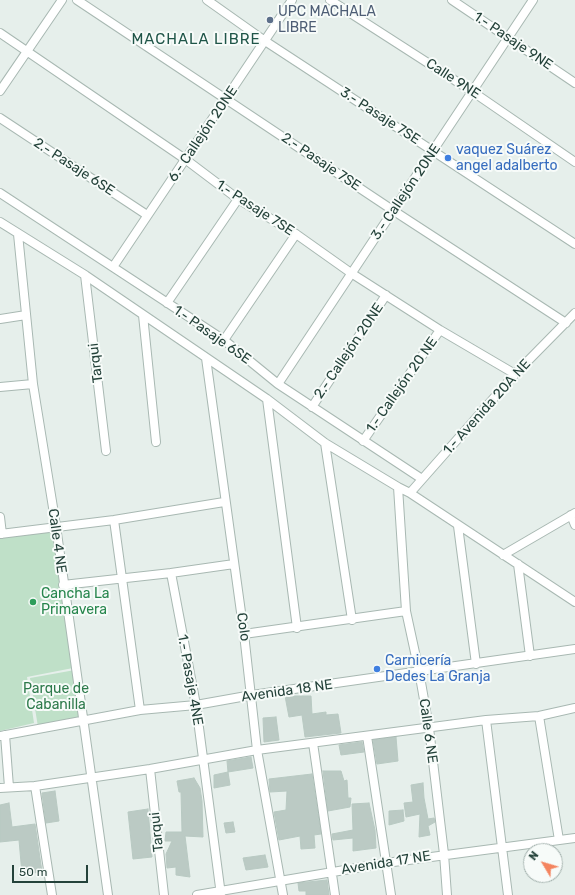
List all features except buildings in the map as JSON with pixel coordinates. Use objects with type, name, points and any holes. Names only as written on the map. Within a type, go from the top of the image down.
[{"type":"street","points":[[0,91],[62,0]]},
{"type":"street","name":"2.- Pasaje 7SE","points":[[77,0],[394,211],[566,323]]},
{"type":"street","name":"3.- Pasaje 7SE","points":[[207,0],[265,41],[575,244]]},
{"type":"street","name":"6.- Callejón 20NE","points":[[113,267],[292,0]]},
{"type":"street","name":"Calle 9NE","points":[[330,0],[473,92],[575,162]]},
{"type":"street","name":"1.- Pasaje 9NE","points":[[452,0],[575,83]]},
{"type":"street","name":"3.- Callejón 20NE","points":[[278,384],[533,0]]},
{"type":"street","name":"1.- Pasaje 7SE","points":[[0,33],[185,159],[238,199],[296,234],[351,273],[440,330],[515,374]]},
{"type":"street","name":"2.- Pasaje 6SE","points":[[0,118],[147,215]]},
{"type":"street","name":"1.- Pasaje 6SE","points":[[0,193],[224,340],[278,384],[422,479]]},
{"type":"street","points":[[167,303],[238,199]]},
{"type":"street","points":[[0,222],[85,275],[267,399],[325,443],[410,493],[575,602]]},
{"type":"street","name":"Calle 4 NE","points":[[18,234],[33,384],[56,526],[63,585],[84,720],[108,895]]},
{"type":"street","points":[[224,340],[296,234]]},
{"type":"street","name":"Tarqui","points":[[85,275],[106,451]]},
{"type":"street","name":"2.- Callejón 20NE","points":[[312,407],[386,295]]},
{"type":"street","name":"1.- Avenida 20A NE","points":[[410,493],[515,374],[575,313]]},
{"type":"street","points":[[0,319],[26,315]]},
{"type":"street","points":[[143,315],[156,442]]},
{"type":"street","name":"1.- Callejón 20 NE","points":[[364,441],[440,330]]},
{"type":"street","name":"Colo","points":[[206,358],[224,502],[252,695],[257,750],[283,895]]},
{"type":"street","points":[[0,387],[33,384]]},
{"type":"street","points":[[267,399],[297,628]]},
{"type":"street","points":[[325,443],[352,620]]},
{"type":"street","name":"Calle 6 NE","points":[[398,487],[406,611],[429,728],[444,854],[447,895]]},
{"type":"street","points":[[0,517],[1,534],[114,520],[224,502]]},
{"type":"street","points":[[503,555],[573,514],[575,525]]},
{"type":"street","points":[[114,520],[140,710]]},
{"type":"street","points":[[458,526],[476,664]]},
{"type":"street","points":[[63,585],[172,573],[234,564]]},
{"type":"street","points":[[518,564],[530,656]]},
{"type":"street","name":"1.- Pasaje 4NE","points":[[172,573],[196,705],[220,893]]},
{"type":"street","points":[[244,634],[297,628],[406,611]]},
{"type":"street","name":"Avenida 18 NE","points":[[3,736],[140,710],[196,705],[252,695],[575,649]]},
{"type":"street","points":[[0,788],[9,786],[35,786],[313,742],[486,720],[539,716],[575,708]]},
{"type":"street","points":[[539,716],[559,840]]},
{"type":"street","points":[[486,720],[508,895]]},
{"type":"street","points":[[3,736],[9,786]]},
{"type":"street","points":[[367,736],[391,895]]},
{"type":"street","points":[[313,742],[335,895]]},
{"type":"street","name":"Tarqui","points":[[150,769],[164,895]]},
{"type":"street","points":[[35,786],[52,895]]},
{"type":"street","name":"Avenida 17 NE","points":[[197,895],[220,893],[331,872],[444,854],[575,838]]},
{"type":"green space","name":"Cancha La Primavera","points":[[58,526],[73,668],[27,677],[34,723],[0,731],[0,536]]},
{"type":"green space","name":"Parque de Cabanilla","points":[[75,670],[80,718],[38,727],[30,678]]},
{"type":"place","name":"UPC MACHALA LIBRE","points":[[270,20]]},
{"type":"place","name":"vaquez Suárez angel adalberto","points":[[448,158]]},
{"type":"place","name":"Cancha La Primavera","points":[[33,602]]},
{"type":"place","name":"Carnicería Dedes La Granja","points":[[377,669]]},
{"type":"district","name":"MACHALA LIBRE","points":[[196,40]]}]
